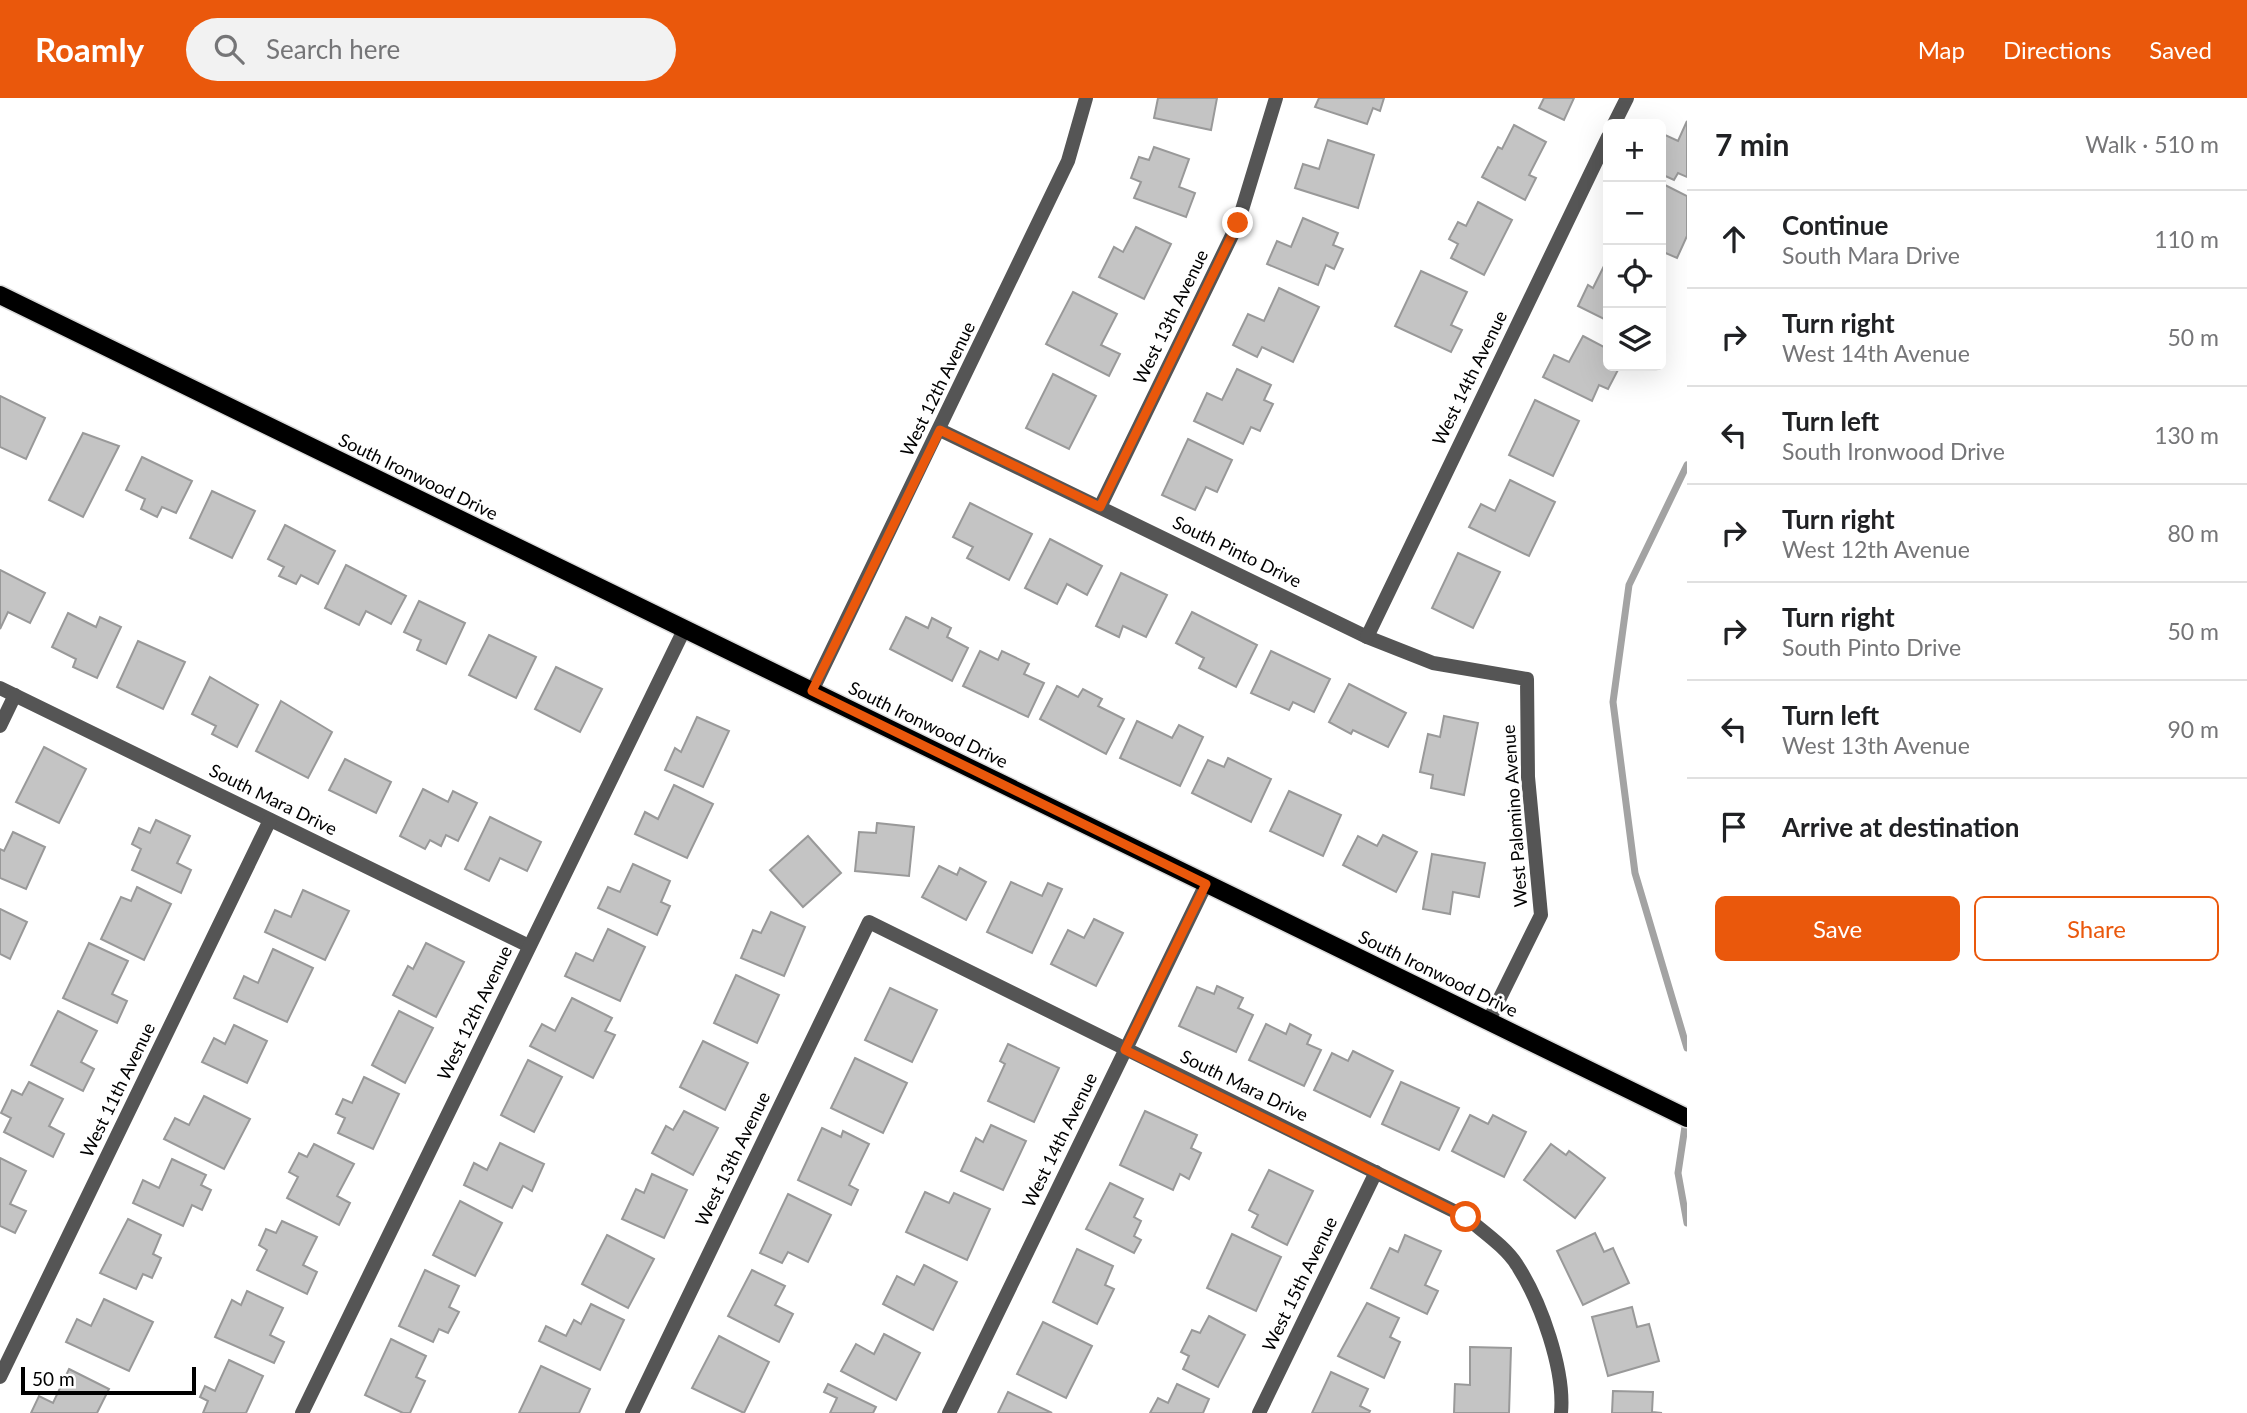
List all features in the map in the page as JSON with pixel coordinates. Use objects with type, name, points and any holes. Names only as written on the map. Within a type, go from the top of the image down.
[{"type":"main road","name":"South Ironwood Drive","points":[[0,295],[1687,1118]]},
{"type":"street","name":"West 12th Avenue","points":[[812,691],[1068,161],[1086,98]]},
{"type":"street","name":"West 13th Avenue","points":[[1100,507],[1238,223],[1276,98]]},
{"type":"street","points":[[1616,119],[1627,98]]},
{"type":"street","name":"West 14th Avenue","points":[[1367,637],[1603,147]]},
{"type":"street","name":"South Pinto Drive","points":[[940,430],[1367,637],[1433,663],[1527,679]]},
{"type":"street","name":"West 12th Avenue","points":[[302,1413],[684,630]]},
{"type":"street","name":"West Palomino Avenue","points":[[1488,1022],[1541,915],[1528,778],[1527,679]]},
{"type":"street","name":"South Mara Drive","points":[[0,688],[529,946]]},
{"type":"street","points":[[0,726],[15,695]]},
{"type":"street","name":"West 11th Avenue","points":[[0,1377],[271,820]]},
{"type":"street","name":"West 14th Avenue","points":[[949,1413],[1206,884]]},
{"type":"street","name":"West 13th Avenue","points":[[632,1413],[869,922]]},
{"type":"street","name":"South Mara Drive","points":[[869,922],[1466,1217],[1517,1263],[1551,1339],[1563,1392],[1561,1413]]},
{"type":"street","name":"West 15th Avenue","points":[[1259,1413],[1376,1172]]},
{"type":"building","points":[[1158,98],[1217,98],[1211,130],[1154,118]]},
{"type":"building","points":[[1319,98],[1384,98],[1380,111],[1373,108],[1367,124],[1315,107]]},
{"type":"building","points":[[1544,98],[1574,98],[1564,120],[1539,108]]},
{"type":"building","points":[[1687,121],[1687,177],[1678,173],[1674,180],[1666,176],[1666,135],[1678,141]]},
{"type":"building","points":[[1514,125],[1546,142],[1529,175],[1536,178],[1525,200],[1482,177],[1498,147],[1502,149]]},
{"type":"building","points":[[1328,140],[1374,155],[1358,208],[1295,188],[1303,164],[1319,169]]},
{"type":"building","points":[[1154,147],[1189,159],[1179,187],[1195,193],[1186,217],[1134,198],[1141,182],[1131,178],[1139,157],[1149,160]]},
{"type":"building","points":[[1666,186],[1687,196],[1687,236],[1677,258],[1666,253]]},
{"type":"building","points":[[1478,202],[1512,220],[1484,275],[1451,258],[1458,244],[1449,239],[1458,222],[1466,226]]},
{"type":"building","points":[[1303,218],[1338,233],[1333,245],[1343,249],[1334,269],[1326,265],[1318,285],[1267,264],[1277,241],[1291,247]]},
{"type":"building","points":[[1136,227],[1171,244],[1144,299],[1099,277],[1114,247],[1123,252]]},
{"type":"building","points":[[1603,268],[1603,318],[1578,306],[1588,285],[1593,288]]},
{"type":"building","points":[[1421,271],[1467,292],[1451,325],[1462,330],[1451,352],[1395,326]]},
{"type":"building","points":[[1279,288],[1319,307],[1293,362],[1262,347],[1257,357],[1233,345],[1248,314],[1264,321]]},
{"type":"building","points":[[1073,292],[1117,314],[1101,345],[1120,354],[1109,376],[1046,344]]},
{"type":"building","points":[[1583,336],[1603,346],[1603,371],[1617,371],[1608,389],[1599,385],[1592,401],[1543,377],[1554,355],[1569,362]]},
{"type":"building","points":[[1237,369],[1271,385],[1264,400],[1273,404],[1260,431],[1251,427],[1243,444],[1194,421],[1207,393],[1222,400]]},
{"type":"building","points":[[1053,374],[1096,396],[1069,449],[1026,428]]},
{"type":"building","points":[[0,396],[45,418],[26,459],[0,447]]},
{"type":"building","points":[[1535,400],[1579,421],[1553,476],[1509,455]]},
{"type":"building","points":[[83,433],[119,446],[83,517],[49,500]]},
{"type":"building","points":[[1188,439],[1232,460],[1217,492],[1206,487],[1195,510],[1162,495]]},
{"type":"building","points":[[142,457],[192,481],[176,513],[162,507],[157,517],[141,509],[145,499],[126,490]]},
{"type":"building","points":[[1510,480],[1555,502],[1529,556],[1469,527],[1481,504],[1495,511]]},
{"type":"building","points":[[212,491],[255,511],[232,558],[190,538]]},
{"type":"building","points":[[970,503],[1032,534],[1009,580],[967,558],[973,547],[953,537]]},
{"type":"building","points":[[285,525],[335,551],[318,584],[301,575],[296,584],[279,576],[284,567],[268,559]]},
{"type":"building","points":[[1050,539],[1102,566],[1087,595],[1067,584],[1057,604],[1025,588]]},
{"type":"building","points":[[1458,553],[1500,572],[1473,628],[1432,608]]},
{"type":"building","points":[[346,565],[406,596],[391,624],[366,611],[359,625],[325,608]]},
{"type":"building","points":[[0,570],[45,593],[30,623],[8,612],[0,629]]},
{"type":"building","points":[[1121,573],[1167,595],[1146,637],[1123,626],[1119,637],[1096,626]]},
{"type":"building","points":[[419,601],[465,623],[446,664],[417,650],[421,640],[404,632]]},
{"type":"building","points":[[1192,612],[1257,645],[1236,687],[1199,668],[1204,658],[1176,643]]},
{"type":"building","points":[[68,613],[96,627],[100,617],[121,627],[97,678],[73,667],[76,659],[52,647]]},
{"type":"building","points":[[906,617],[928,628],[932,618],[951,628],[947,637],[968,648],[952,681],[890,649]]},
{"type":"building","points":[[489,635],[536,657],[516,698],[469,675]]},
{"type":"building","points":[[138,641],[185,662],[163,709],[117,687]]},
{"type":"building","points":[[980,651],[998,660],[1002,651],[1029,664],[1024,674],[1044,683],[1028,717],[963,686]]},
{"type":"building","points":[[1271,651],[1330,679],[1314,712],[1293,702],[1289,710],[1251,693]]},
{"type":"building","points":[[556,667],[602,689],[580,732],[535,709]]},
{"type":"building","points":[[210,677],[258,705],[237,747],[212,734],[216,726],[192,714]]},
{"type":"building","points":[[1349,684],[1406,713],[1388,747],[1353,730],[1351,734],[1329,722]]},
{"type":"building","points":[[1057,686],[1078,697],[1083,689],[1102,699],[1098,706],[1124,719],[1106,754],[1040,719]]},
{"type":"building","points":[[281,701],[332,732],[308,778],[256,751]]},
{"type":"building","points":[[1444,716],[1478,723],[1464,795],[1431,788],[1433,775],[1420,772],[1428,734],[1440,737]]},
{"type":"building","points":[[697,717],[729,731],[703,787],[665,770],[675,748],[681,752]]},
{"type":"building","points":[[1137,721],[1172,738],[1179,725],[1203,737],[1180,786],[1120,758]]},
{"type":"building","points":[[44,747],[86,769],[59,823],[16,802]]},
{"type":"building","points":[[1228,758],[1271,779],[1251,822],[1192,793],[1208,760],[1224,767]]},
{"type":"building","points":[[345,759],[391,782],[376,813],[329,790]]},
{"type":"building","points":[[674,785],[713,804],[687,858],[635,834],[645,812],[658,819]]},
{"type":"building","points":[[423,789],[448,802],[453,791],[477,803],[458,841],[446,835],[441,846],[430,840],[425,849],[400,836]]},
{"type":"building","points":[[1289,791],[1341,815],[1323,856],[1270,831]]},
{"type":"building","points":[[490,817],[541,842],[527,871],[500,858],[489,881],[465,869]]},
{"type":"building","points":[[156,820],[190,836],[177,863],[191,870],[181,893],[132,870],[141,849],[132,844],[139,828],[150,833]]},
{"type":"building","points":[[877,823],[914,827],[909,876],[855,871],[859,832],[876,833]]},
{"type":"building","points":[[13,832],[45,847],[26,889],[0,878],[0,849],[4,851]]},
{"type":"building","points":[[1383,835],[1417,852],[1396,892],[1343,865],[1358,836],[1377,846]]},
{"type":"building","points":[[808,836],[841,873],[803,907],[770,870]]},
{"type":"building","points":[[1432,854],[1485,863],[1479,897],[1453,892],[1450,914],[1423,909]]},
{"type":"building","points":[[633,864],[670,881],[661,902],[670,906],[657,935],[598,908],[608,887],[620,892]]},
{"type":"building","points":[[939,866],[957,875],[960,868],[986,882],[966,920],[922,897]]},
{"type":"building","points":[[1011,882],[1042,896],[1048,883],[1062,889],[1032,953],[987,932]]},
{"type":"building","points":[[137,887],[171,904],[144,960],[101,939],[121,897],[131,901]]},
{"type":"building","points":[[303,890],[349,911],[325,960],[265,932],[275,910],[291,917]]},
{"type":"building","points":[[0,909],[27,922],[10,959],[0,954]]},
{"type":"building","points":[[771,912],[805,927],[784,976],[741,958],[753,930],[761,933]]},
{"type":"building","points":[[1094,919],[1123,933],[1096,986],[1051,964],[1068,930],[1084,938]]},
{"type":"building","points":[[608,929],[645,947],[620,1001],[565,976],[576,953],[593,961]]},
{"type":"building","points":[[89,943],[128,961],[112,994],[127,1001],[117,1023],[63,998]]},
{"type":"building","points":[[426,943],[464,962],[436,1017],[393,995],[408,966],[413,969]]},
{"type":"building","points":[[273,949],[313,968],[287,1022],[234,998],[244,976],[258,983]]},
{"type":"building","points":[[736,975],[779,995],[757,1043],[714,1023]]},
{"type":"building","points":[[1217,986],[1243,998],[1238,1008],[1253,1015],[1236,1052],[1179,1026],[1197,987],[1214,994]]},
{"type":"building","points":[[890,988],[937,1010],[912,1062],[865,1040]]},
{"type":"building","points":[[572,998],[612,1018],[605,1031],[615,1035],[593,1078],[530,1046],[542,1024],[555,1031]]},
{"type":"building","points":[[58,1011],[97,1031],[81,1062],[94,1069],[83,1091],[31,1065]]},
{"type":"building","points":[[399,1011],[433,1028],[405,1083],[372,1065]]},
{"type":"building","points":[[1266,1024],[1286,1034],[1290,1024],[1311,1035],[1307,1044],[1321,1050],[1304,1086],[1249,1060]]},
{"type":"building","points":[[234,1025],[267,1041],[247,1083],[202,1062],[214,1038],[225,1044]]},
{"type":"building","points":[[703,1041],[748,1063],[725,1110],[680,1087]]},
{"type":"building","points":[[1008,1044],[1059,1068],[1034,1122],[988,1101],[1005,1064],[1000,1061]]},
{"type":"building","points":[[1353,1051],[1393,1071],[1370,1117],[1314,1090],[1332,1053],[1348,1061]]},
{"type":"building","points":[[855,1058],[907,1083],[883,1133],[831,1108]]},
{"type":"building","points":[[528,1060],[562,1077],[534,1132],[501,1115]]},
{"type":"building","points":[[364,1077],[399,1094],[373,1149],[338,1133],[345,1118],[336,1114],[343,1099],[352,1103]]},
{"type":"building","points":[[29,1082],[63,1099],[49,1126],[64,1134],[53,1157],[4,1132],[11,1118],[1,1113],[12,1090],[22,1095]]},
{"type":"building","points":[[1401,1082],[1459,1108],[1439,1150],[1382,1124]]},
{"type":"building","points":[[204,1096],[250,1119],[224,1169],[164,1139],[175,1118],[189,1125]]},
{"type":"building","points":[[684,1111],[718,1128],[693,1175],[652,1153],[666,1126],[673,1130]]},
{"type":"building","points":[[1145,1111],[1197,1135],[1191,1148],[1201,1153],[1189,1179],[1180,1174],[1173,1190],[1120,1165]]},
{"type":"building","points":[[1470,1115],[1488,1124],[1493,1115],[1526,1132],[1504,1177],[1452,1151]]},
{"type":"building","points":[[991,1125],[1026,1141],[1003,1190],[961,1171],[976,1138],[983,1142]]},
{"type":"building","points":[[822,1128],[841,1137],[843,1131],[869,1144],[849,1185],[858,1190],[851,1205],[798,1180]]},
{"type":"building","points":[[500,1143],[544,1164],[532,1191],[523,1186],[512,1208],[464,1185],[474,1163],[487,1170]]},
{"type":"building","points":[[314,1144],[354,1164],[337,1196],[350,1203],[339,1225],[287,1198],[298,1177],[289,1172],[299,1153],[307,1157]]},
{"type":"building","points":[[1551,1144],[1566,1155],[1569,1151],[1605,1178],[1575,1218],[1524,1180]]},
{"type":"building","points":[[0,1158],[26,1171],[10,1204],[26,1211],[15,1233],[0,1226]]},
{"type":"building","points":[[172,1159],[206,1175],[201,1185],[211,1190],[202,1210],[192,1205],[183,1226],[133,1203],[143,1180],[159,1188]]},
{"type":"building","points":[[1269,1170],[1313,1191],[1287,1245],[1252,1227],[1258,1215],[1249,1210]]},
{"type":"building","points":[[652,1174],[687,1190],[664,1238],[622,1219],[636,1189],[644,1193]]},
{"type":"building","points":[[1110,1183],[1143,1199],[1134,1217],[1141,1221],[1134,1236],[1141,1240],[1134,1253],[1086,1229]]},
{"type":"building","points":[[925,1192],[949,1203],[954,1193],[990,1209],[967,1260],[906,1232]]},
{"type":"building","points":[[788,1194],[831,1215],[808,1262],[788,1252],[782,1263],[760,1253]]},
{"type":"building","points":[[460,1201],[502,1223],[475,1276],[433,1255]]},
{"type":"building","points":[[128,1219],[161,1235],[153,1254],[161,1258],[152,1278],[143,1274],[136,1289],[100,1273]]},
{"type":"building","points":[[282,1221],[317,1237],[303,1265],[317,1272],[307,1294],[257,1270],[267,1250],[259,1245],[266,1229],[276,1233]]},
{"type":"building","points":[[1595,1233],[1604,1252],[1613,1248],[1629,1283],[1583,1305],[1557,1251]]},
{"type":"building","points":[[1232,1234],[1281,1257],[1256,1311],[1207,1288]]},
{"type":"building","points":[[607,1235],[654,1259],[628,1308],[582,1284]]},
{"type":"building","points":[[1405,1235],[1441,1251],[1425,1285],[1438,1291],[1427,1314],[1371,1288],[1390,1248],[1398,1252]]},
{"type":"building","points":[[1077,1249],[1113,1266],[1105,1285],[1114,1289],[1097,1324],[1053,1302]]},
{"type":"building","points":[[924,1265],[957,1282],[933,1330],[883,1304],[897,1276],[914,1285]]},
{"type":"building","points":[[425,1270],[459,1286],[449,1307],[459,1312],[448,1333],[439,1329],[433,1342],[399,1326]]},
{"type":"building","points":[[752,1270],[785,1286],[775,1305],[793,1314],[779,1342],[728,1316]]},
{"type":"building","points":[[247,1291],[283,1308],[270,1335],[284,1342],[274,1363],[215,1337],[232,1300],[241,1305]]},
{"type":"building","points":[[104,1299],[153,1322],[129,1371],[66,1342],[77,1319],[91,1326]]},
{"type":"building","points":[[1367,1303],[1399,1318],[1390,1337],[1400,1342],[1384,1378],[1338,1356]]},
{"type":"building","points":[[591,1304],[624,1320],[600,1370],[539,1341],[546,1326],[566,1336],[574,1320],[581,1324]]},
{"type":"building","points":[[1632,1307],[1637,1327],[1649,1324],[1659,1361],[1608,1376],[1592,1317]]},
{"type":"building","points":[[1209,1316],[1245,1335],[1218,1387],[1183,1369],[1189,1356],[1181,1352],[1192,1330],[1200,1333]]},
{"type":"building","points":[[1043,1322],[1092,1346],[1066,1398],[1017,1374]]},
{"type":"building","points":[[884,1334],[920,1353],[896,1400],[841,1371],[856,1344],[874,1354]]},
{"type":"building","points":[[719,1336],[769,1362],[744,1413],[692,1388]]},
{"type":"building","points":[[391,1339],[426,1356],[416,1377],[425,1381],[410,1413],[403,1413],[365,1395]]},
{"type":"building","points":[[1470,1347],[1511,1348],[1509,1413],[1454,1413],[1455,1384],[1470,1385]]},
{"type":"building","points":[[229,1360],[263,1376],[246,1413],[203,1413],[208,1401],[200,1397],[205,1386],[215,1391]]},
{"type":"building","points":[[541,1366],[590,1389],[579,1413],[519,1413]]},
{"type":"building","points":[[69,1369],[109,1389],[97,1413],[31,1413],[39,1396],[53,1403]]},
{"type":"building","points":[[1331,1372],[1368,1389],[1360,1406],[1370,1411],[1369,1413],[1312,1413]]},
{"type":"building","points":[[828,1384],[876,1407],[873,1413],[830,1413],[837,1398],[824,1392]]},
{"type":"building","points":[[1177,1384],[1209,1399],[1203,1413],[1150,1413],[1158,1398],[1168,1403]]},
{"type":"building","points":[[1613,1391],[1653,1392],[1652,1412],[1662,1413],[1612,1413]]},
{"type":"building","points":[[1008,1392],[1052,1413],[998,1413]]},
{"type":"waterway","points":[[1687,465],[1629,585],[1613,702],[1635,873],[1687,1048]]},
{"type":"waterway","points":[[1686,1120],[1678,1173],[1687,1223]]},
{"type":"route","points":[[1238,223],[1100,507],[940,430],[812,691],[1206,884],[1125,1050],[1466,1217]]}]
